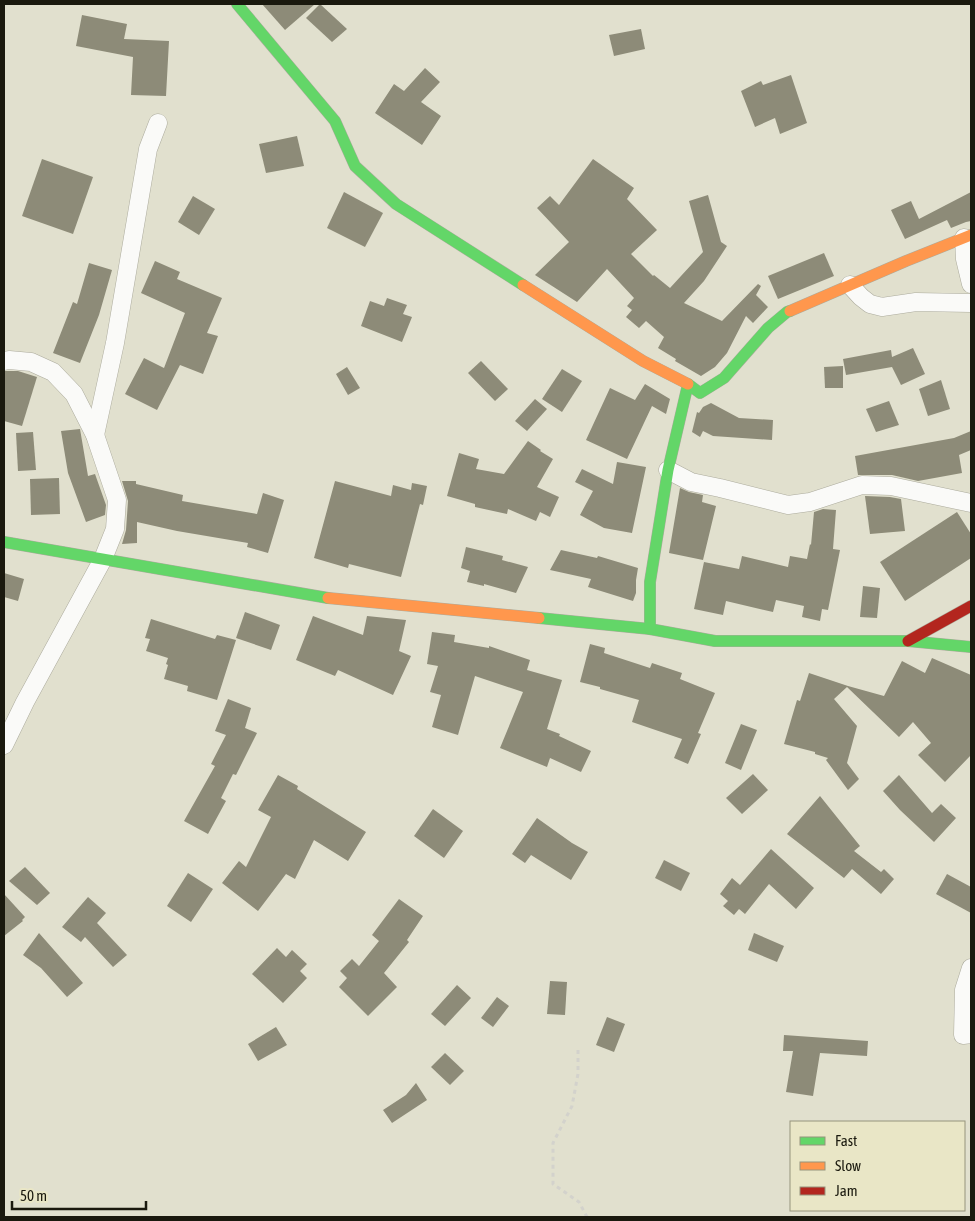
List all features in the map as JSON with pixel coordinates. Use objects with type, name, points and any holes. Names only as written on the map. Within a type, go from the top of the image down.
[{"type":"street","points":[[237,4],[334,121],[355,166],[396,204],[643,361],[688,384],[700,393],[724,378],[768,328],[787,312],[968,237],[965,259],[971,284]]},
{"type":"street","points":[[94,436],[115,343],[148,149],[158,123]]},
{"type":"street","points":[[850,285],[870,304],[882,307],[916,302],[971,303]]},
{"type":"street","points":[[4,361],[30,362],[53,372],[74,394],[94,436],[117,500],[115,529],[103,559],[25,702],[4,745]]},
{"type":"street","points":[[650,629],[650,582],[668,470],[688,384]]},
{"type":"street","points":[[668,470],[691,482],[788,505],[810,502],[862,486],[891,486],[971,503]]},
{"type":"street","points":[[4,542],[321,597],[650,629],[715,641],[908,641],[971,646]]},
{"type":"street","points":[[908,641],[971,606]]},
{"type":"street","points":[[971,968],[964,990],[963,1036],[971,1034]]},
{"type":"path","points":[[578,1050],[578,1074],[572,1106],[553,1143],[553,1184],[579,1202],[587,1217]]},
{"type":"building","points":[[262,4],[315,4],[285,30]]},
{"type":"building","points":[[320,4],[347,29],[332,42],[306,18]]},
{"type":"building","points":[[82,15],[127,24],[124,39],[169,41],[166,96],[131,95],[133,57],[76,46]]},
{"type":"building","points":[[641,29],[645,49],[614,56],[609,35]]},
{"type":"building","points":[[425,68],[440,82],[421,102],[441,116],[422,145],[375,113],[394,84],[404,91]]},
{"type":"building","points":[[791,75],[807,123],[780,134],[775,118],[755,127],[741,91],[761,81],[763,85]]},
{"type":"building","points":[[297,136],[304,166],[266,173],[259,144]]},
{"type":"building","points":[[42,159],[93,177],[73,234],[22,216]]},
{"type":"building","points":[[593,159],[634,188],[627,199],[657,230],[631,254],[653,276],[670,288],[703,252],[689,201],[708,195],[721,242],[727,246],[704,281],[684,303],[722,321],[758,284],[761,286],[756,295],[768,307],[753,323],[746,316],[727,353],[715,367],[701,376],[675,361],[676,359],[658,348],[664,337],[646,321],[639,328],[626,317],[632,310],[627,306],[634,298],[607,269],[577,302],[535,275],[569,242],[537,208],[550,196],[559,205]]},
{"type":"building","points":[[344,192],[383,213],[365,247],[327,228]]},
{"type":"building","points":[[971,192],[971,221],[951,228],[947,220],[905,239],[891,210],[911,201],[919,219]]},
{"type":"building","points":[[193,196],[215,209],[199,235],[178,222]]},
{"type":"building","points":[[824,253],[834,276],[778,299],[768,276]]},
{"type":"building","points":[[155,261],[180,272],[177,279],[222,298],[207,333],[218,336],[203,374],[180,365],[157,410],[125,394],[144,358],[164,368],[185,313],[141,293]]},
{"type":"building","points":[[89,263],[112,270],[99,315],[80,363],[53,353],[73,302],[77,304]]},
{"type":"building","points":[[387,298],[407,305],[403,314],[412,317],[402,342],[361,326],[370,301],[384,306]]},
{"type":"building","points":[[913,348],[925,374],[901,385],[892,367],[846,375],[843,359],[891,350],[892,357]]},
{"type":"building","points":[[481,361],[508,389],[495,401],[468,373]]},
{"type":"building","points":[[843,366],[843,388],[825,388],[824,367]]},
{"type":"building","points":[[347,367],[360,388],[348,395],[336,374]]},
{"type":"building","points":[[562,369],[582,381],[562,412],[542,399]]},
{"type":"building","points":[[4,371],[18,371],[37,377],[22,426],[4,421]]},
{"type":"building","points":[[941,380],[950,409],[928,416],[919,389]]},
{"type":"building","points":[[645,384],[670,399],[666,414],[652,406],[627,459],[586,440],[610,388],[635,400]]},
{"type":"building","points":[[535,399],[547,409],[527,431],[515,421]]},
{"type":"building","points":[[889,401],[899,425],[876,432],[866,409]]},
{"type":"building","points":[[711,403],[739,418],[773,420],[772,440],[713,436],[703,431],[700,437],[692,432],[697,412],[699,413],[703,407]]},
{"type":"building","points":[[80,429],[88,476],[95,474],[106,505],[105,515],[86,522],[68,473],[61,431]]},
{"type":"building","points":[[971,431],[971,450],[959,455],[962,473],[918,481],[892,475],[858,475],[855,456],[954,438]]},
{"type":"building","points":[[33,432],[36,470],[18,471],[16,433]]},
{"type":"building","points":[[528,441],[553,459],[537,487],[559,497],[550,517],[540,512],[536,521],[508,509],[507,514],[475,507],[475,504],[447,496],[459,453],[479,459],[476,469],[504,474]]},
{"type":"building","points":[[617,462],[646,467],[632,533],[604,528],[580,515],[593,491],[575,482],[582,469],[613,484]]},
{"type":"building","points":[[59,478],[60,514],[31,515],[30,479]]},
{"type":"building","points":[[122,481],[136,481],[136,484],[183,495],[182,501],[257,514],[263,493],[284,500],[268,553],[247,547],[248,543],[137,522],[137,543],[122,544],[126,530],[128,501]]},
{"type":"building","points":[[335,481],[391,496],[393,485],[411,490],[412,483],[427,486],[423,505],[420,504],[401,577],[349,564],[348,568],[314,558]]},
{"type":"building","points":[[680,488],[703,495],[702,502],[716,506],[703,560],[669,553]]},
{"type":"building","points":[[865,496],[901,499],[905,531],[870,534]]},
{"type":"building","points":[[823,509],[836,510],[833,549],[840,550],[828,610],[822,609],[820,621],[802,617],[804,606],[776,600],[773,612],[726,601],[723,615],[694,609],[704,562],[739,569],[742,556],[788,567],[790,556],[807,559],[811,545],[814,512]]},
{"type":"building","points":[[957,512],[971,534],[971,558],[905,601],[880,562]]},
{"type":"building","points":[[466,547],[503,556],[502,560],[528,567],[516,593],[484,584],[484,586],[467,582],[470,571],[461,568]]},
{"type":"building","points":[[561,550],[597,558],[598,556],[638,568],[636,593],[633,601],[588,587],[591,579],[550,570]]},
{"type":"building","points":[[4,573],[24,579],[18,601],[4,597]]},
{"type":"building","points":[[863,586],[880,588],[877,618],[860,617]]},
{"type":"building","points":[[245,612],[280,625],[271,650],[236,638]]},
{"type":"building","points":[[313,616],[363,635],[367,616],[406,620],[399,651],[411,656],[393,695],[338,670],[335,676],[296,660]]},
{"type":"building","points":[[151,619],[215,639],[217,635],[236,640],[217,700],[187,691],[188,686],[164,679],[168,658],[146,651],[150,639],[145,638]]},
{"type":"building","points":[[432,632],[455,635],[454,642],[489,648],[489,646],[530,660],[527,670],[562,680],[547,729],[591,751],[581,772],[550,758],[547,767],[500,748],[523,692],[475,676],[458,735],[432,727],[441,695],[430,692],[438,666],[427,664]]},
{"type":"building","points":[[590,644],[605,648],[604,653],[650,668],[652,663],[682,673],[680,679],[715,693],[698,733],[701,734],[688,764],[674,758],[682,739],[632,722],[639,700],[580,682]]},
{"type":"building","points":[[932,658],[971,675],[971,755],[945,782],[918,755],[931,743],[913,722],[899,737],[847,687],[834,699],[857,726],[847,763],[859,779],[848,790],[826,760],[828,758],[815,754],[815,752],[784,744],[797,700],[800,701],[809,673],[884,696],[902,661],[925,673]]},
{"type":"building","points":[[228,699],[251,708],[245,728],[257,733],[236,775],[233,774],[221,798],[226,801],[208,834],[184,821],[215,766],[211,764],[226,735],[215,731]]},
{"type":"building","points":[[741,724],[757,730],[741,770],[725,763]]},
{"type":"building","points":[[753,774],[768,790],[742,814],[726,798]]},
{"type":"building","points":[[278,775],[298,786],[297,789],[366,832],[348,861],[314,840],[295,879],[286,874],[258,911],[222,883],[239,861],[246,867],[271,817],[258,810]]},
{"type":"building","points":[[899,775],[932,813],[941,804],[956,818],[934,842],[883,791]]},
{"type":"building","points":[[820,796],[860,846],[854,851],[881,872],[884,869],[894,879],[881,894],[852,869],[844,878],[787,834]]},
{"type":"building","points":[[433,809],[463,831],[444,858],[414,836]]},
{"type":"building","points":[[537,818],[588,852],[571,880],[531,855],[525,863],[512,854]]},
{"type":"building","points":[[771,849],[814,888],[796,909],[769,884],[745,914],[739,909],[734,915],[723,906],[728,901],[720,894],[732,878],[740,885]]},
{"type":"building","points":[[664,860],[690,873],[681,891],[655,878]]},
{"type":"building","points":[[25,867],[50,893],[37,905],[9,881]]},
{"type":"building","points":[[188,873],[213,889],[191,922],[167,906]]},
{"type":"building","points":[[947,874],[971,887],[971,913],[936,894]]},
{"type":"building","points":[[4,894],[25,917],[23,921],[4,936]]},
{"type":"building","points":[[88,897],[106,913],[97,923],[127,955],[113,967],[85,937],[81,942],[62,927]]},
{"type":"building","points":[[399,899],[423,916],[407,940],[409,942],[384,973],[397,987],[368,1016],[339,987],[347,978],[340,971],[352,959],[359,966],[379,941],[372,935]]},
{"type":"building","points":[[39,933],[83,983],[67,997],[41,968],[23,955]]},
{"type":"building","points":[[754,933],[784,946],[777,962],[748,950]]},
{"type":"building","points":[[277,948],[286,957],[292,950],[307,964],[300,971],[307,978],[283,1003],[252,974]]},
{"type":"building","points":[[550,981],[567,982],[565,1015],[547,1014]]},
{"type":"building","points":[[457,985],[471,998],[445,1026],[431,1014]]},
{"type":"building","points":[[497,997],[509,1006],[493,1027],[481,1018]]},
{"type":"building","points":[[607,1017],[625,1024],[614,1052],[596,1045]]},
{"type":"building","points":[[276,1027],[287,1045],[258,1061],[248,1044]]},
{"type":"building","points":[[784,1035],[868,1041],[867,1056],[820,1053],[813,1096],[786,1092],[793,1051],[783,1051]]},
{"type":"building","points":[[445,1053],[464,1071],[450,1085],[431,1067]]},
{"type":"building","points":[[416,1083],[427,1100],[392,1123],[383,1110],[406,1095]]},
{"type":"traffic: fast","points":[[237,4],[335,121],[355,166],[396,204],[523,285]]},
{"type":"traffic: fast","points":[[650,629],[650,582],[668,470],[688,384],[700,393],[724,378],[768,328],[790,311]]},
{"type":"traffic: fast","points":[[4,542],[328,598]]},
{"type":"traffic: fast","points":[[539,618],[650,629],[715,641],[908,641],[971,647]]},
{"type":"traffic: slow","points":[[790,311],[971,235]]},
{"type":"traffic: slow","points":[[523,285],[643,361],[688,384]]},
{"type":"traffic: slow","points":[[328,598],[539,618]]},
{"type":"traffic: jam","points":[[908,641],[971,606]]}]
